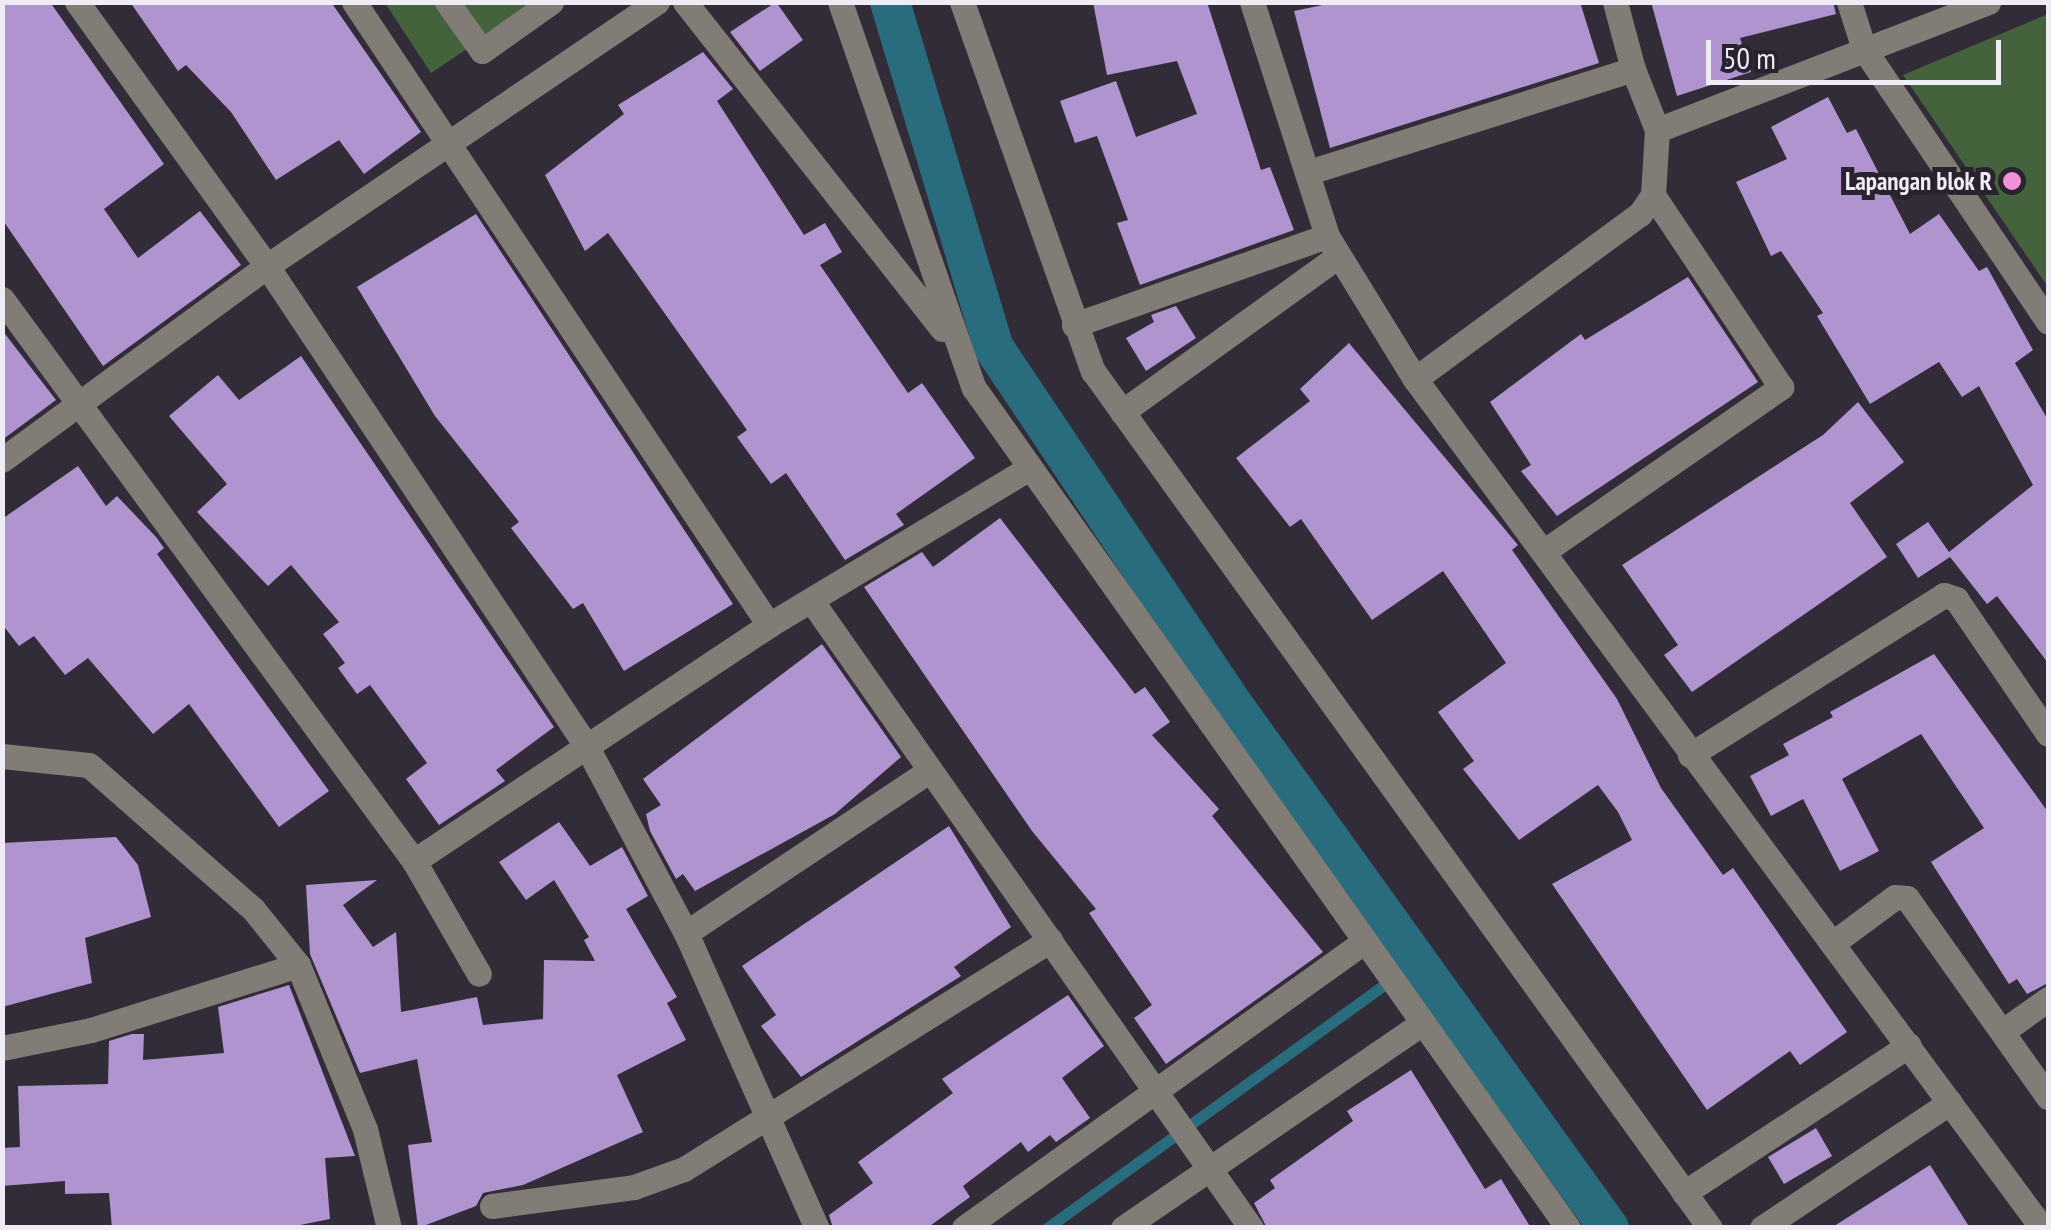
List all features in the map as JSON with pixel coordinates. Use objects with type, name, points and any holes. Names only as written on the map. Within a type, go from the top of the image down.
[{"type":"street","points":[[77,2],[267,266],[587,747],[686,933],[817,1228]]},
{"type":"street","points":[[354,2],[770,625]]},
{"type":"street","points":[[446,2],[482,51],[551,2]]},
{"type":"street","points":[[2,460],[267,266],[657,2]]},
{"type":"street","points":[[686,2],[955,346],[1026,470],[1568,1228]]},
{"type":"street","points":[[840,2],[955,346]]},
{"type":"street","points":[[962,2],[1074,325],[1122,412],[1710,1228]]},
{"type":"street","points":[[1252,2],[1332,246],[1415,379],[1690,755],[2045,1226]]},
{"type":"street","points":[[1543,552],[1780,387],[1652,195],[1657,130],[1632,68],[1614,2]]},
{"type":"street","points":[[1848,2],[1864,49],[2048,322]]},
{"type":"street","points":[[1657,130],[1988,2]]},
{"type":"street","points":[[1309,172],[1632,68]]},
{"type":"street","points":[[1415,379],[1584,261],[1652,195]]},
{"type":"street","points":[[1074,325],[1332,246]]},
{"type":"street","points":[[1122,412],[1332,246]]},
{"type":"street","points":[[2,300],[414,861],[478,974]]},
{"type":"street","points":[[414,861],[770,625],[1026,470]]},
{"type":"street","points":[[1690,755],[1944,596],[1956,599],[2048,734]]},
{"type":"street","points":[[811,600],[1251,1228]]},
{"type":"street","points":[[2,756],[89,765],[253,909],[298,965],[365,1129],[389,1228]]},
{"type":"street","points":[[686,933],[930,770]]},
{"type":"street","points":[[1832,943],[1895,897],[1906,898],[2048,1097]]},
{"type":"street","points":[[492,1206],[634,1187],[769,1122],[1050,940]]},
{"type":"street","points":[[964,1228],[1159,1096],[1367,946]]},
{"type":"street","points":[[2,1048],[92,1030],[298,965]]},
{"type":"street","points":[[2003,1031],[2048,999]]},
{"type":"street","points":[[1123,1228],[1207,1163],[1418,1020]]},
{"type":"street","points":[[1684,1193],[1909,1045]]},
{"type":"street","points":[[1762,1228],[1950,1102]]},
{"type":"green space","points":[[385,3],[536,3],[431,73]]},
{"type":"green space","name":"Lapangan blok R","points":[[2048,14],[2048,287],[1903,75]]},
{"type":"building","points":[[2,2],[50,2],[164,164],[104,209],[138,258],[200,211],[241,265],[103,366],[2,219]]},
{"type":"building","points":[[130,2],[331,2],[421,132],[364,174],[339,140],[276,180],[231,112],[186,65],[178,71]]},
{"type":"building","points":[[776,2],[803,40],[760,71],[730,32]]},
{"type":"building","points":[[1093,2],[1207,2],[1261,170],[1270,167],[1294,230],[1140,285],[1117,223],[1128,220],[1097,136],[1075,143],[1060,101],[1116,81],[1136,137],[1197,114],[1177,61],[1107,75]]},
{"type":"building","points":[[1337,2],[1580,2],[1599,63],[1330,148],[1294,11]]},
{"type":"building","points":[[1651,2],[1833,2],[1836,14],[1740,38],[1751,72],[1677,96]]},
{"type":"building","points":[[703,52],[733,89],[717,101],[804,235],[825,223],[842,252],[820,265],[908,393],[922,383],[975,458],[896,514],[904,525],[845,560],[786,473],[771,484],[737,437],[747,430],[608,233],[585,251],[545,175],[624,114],[618,105]]},
{"type":"building","points":[[1828,97],[1847,133],[1856,129],[1910,234],[1939,214],[1979,271],[1987,267],[2033,350],[2015,363],[2048,420],[2048,663],[1997,596],[1987,604],[1950,557],[1918,578],[1896,544],[1928,522],[1949,552],[2033,485],[1979,386],[1962,397],[1939,362],[1870,404],[1817,316],[1823,313],[1781,251],[1771,256],[1736,182],[1787,159],[1771,127]]},
{"type":"building","points":[[476,214],[733,604],[624,671],[583,603],[573,609],[511,528],[519,522],[435,416],[357,287]]},
{"type":"building","points":[[1688,277],[1758,382],[1557,516],[1521,471],[1531,465],[1490,402],[1581,334],[1585,340]]},
{"type":"building","points":[[1176,306],[1196,338],[1146,371],[1126,338],[1154,322],[1151,315]]},
{"type":"building","points":[[2,330],[56,400],[2,440]]},
{"type":"building","points":[[1349,343],[1518,545],[1512,550],[1617,699],[1661,788],[1723,875],[1733,868],[1847,1032],[1800,1065],[1790,1051],[1707,1110],[1552,884],[1632,840],[1618,812],[1598,785],[1519,840],[1463,769],[1474,761],[1438,712],[1506,663],[1443,571],[1372,620],[1301,519],[1290,527],[1236,458],[1310,401],[1300,389]]},
{"type":"building","points":[[301,356],[554,727],[496,770],[505,781],[439,825],[406,779],[427,763],[370,685],[357,694],[338,668],[345,663],[323,634],[339,622],[291,565],[268,586],[197,512],[227,484],[169,416],[218,375],[239,400]]},
{"type":"building","points":[[1858,402],[1904,462],[1850,503],[1887,557],[1692,692],[1664,655],[1678,645],[1622,565],[1823,435]]},
{"type":"building","points":[[78,466],[106,506],[117,496],[156,537],[164,548],[157,554],[329,791],[279,827],[189,704],[153,734],[88,658],[65,675],[34,636],[19,646],[2,624],[2,519]]},
{"type":"building","points":[[1000,518],[1135,694],[1145,687],[1170,722],[1152,735],[1219,809],[1212,816],[1323,952],[1166,1064],[1134,1018],[1152,1005],[1089,913],[1096,909],[1032,831],[864,587],[922,552],[933,567]]},
{"type":"building","points":[[822,644],[901,757],[835,814],[695,891],[683,874],[676,879],[650,831],[646,814],[661,805],[643,779]]},
{"type":"building","points":[[1934,654],[2048,812],[2048,983],[2027,994],[2017,979],[2009,984],[1931,862],[1984,828],[1921,734],[1842,779],[1879,851],[1840,871],[1803,799],[1771,816],[1750,776],[1789,755],[1783,744],[1833,717],[1830,712]]},
{"type":"building","points":[[559,822],[590,866],[622,847],[648,896],[626,909],[677,997],[667,1003],[686,1040],[617,1075],[643,1132],[523,1185],[483,1193],[476,1206],[418,1228],[408,1145],[432,1142],[417,1059],[360,1073],[310,954],[306,885],[377,880],[343,905],[373,947],[396,932],[401,1012],[477,997],[483,1025],[543,1019],[544,960],[595,961],[584,940],[589,937],[554,880],[526,900],[499,862]]},
{"type":"building","points":[[949,826],[1011,927],[954,967],[961,976],[801,1077],[761,1026],[776,1015],[742,966]]},
{"type":"building","points":[[116,837],[138,865],[151,917],[85,938],[92,983],[2,1007],[2,843]]},
{"type":"building","points":[[289,985],[355,1156],[325,1158],[330,1219],[285,1228],[112,1228],[109,1193],[65,1194],[65,1181],[2,1186],[2,1148],[20,1147],[18,1086],[108,1084],[109,1041],[132,1034],[144,1034],[143,1060],[224,1053],[218,1007]]},
{"type":"building","points":[[1068,995],[1104,1046],[1062,1078],[1090,1118],[1056,1142],[1050,1135],[1028,1152],[1021,1142],[963,1186],[970,1197],[927,1228],[833,1228],[829,1215],[873,1183],[858,1162],[953,1093],[942,1079]]},
{"type":"building","points":[[1411,1070],[1485,1189],[1501,1179],[1531,1228],[1267,1228],[1254,1203],[1275,1188],[1270,1180],[1353,1121],[1347,1111]]},
{"type":"building","points":[[1816,1128],[1832,1156],[1784,1184],[1768,1157]]},
{"type":"building","points":[[1930,1165],[1970,1228],[1831,1228]]},
{"type":"waterway","points":[[890,2],[994,348],[1236,709],[1609,1228]]},
{"type":"waterway","points":[[1047,1228],[1417,961]]},
{"type":"place","name":"Lapangan blok R","points":[[2012,181]]}]
